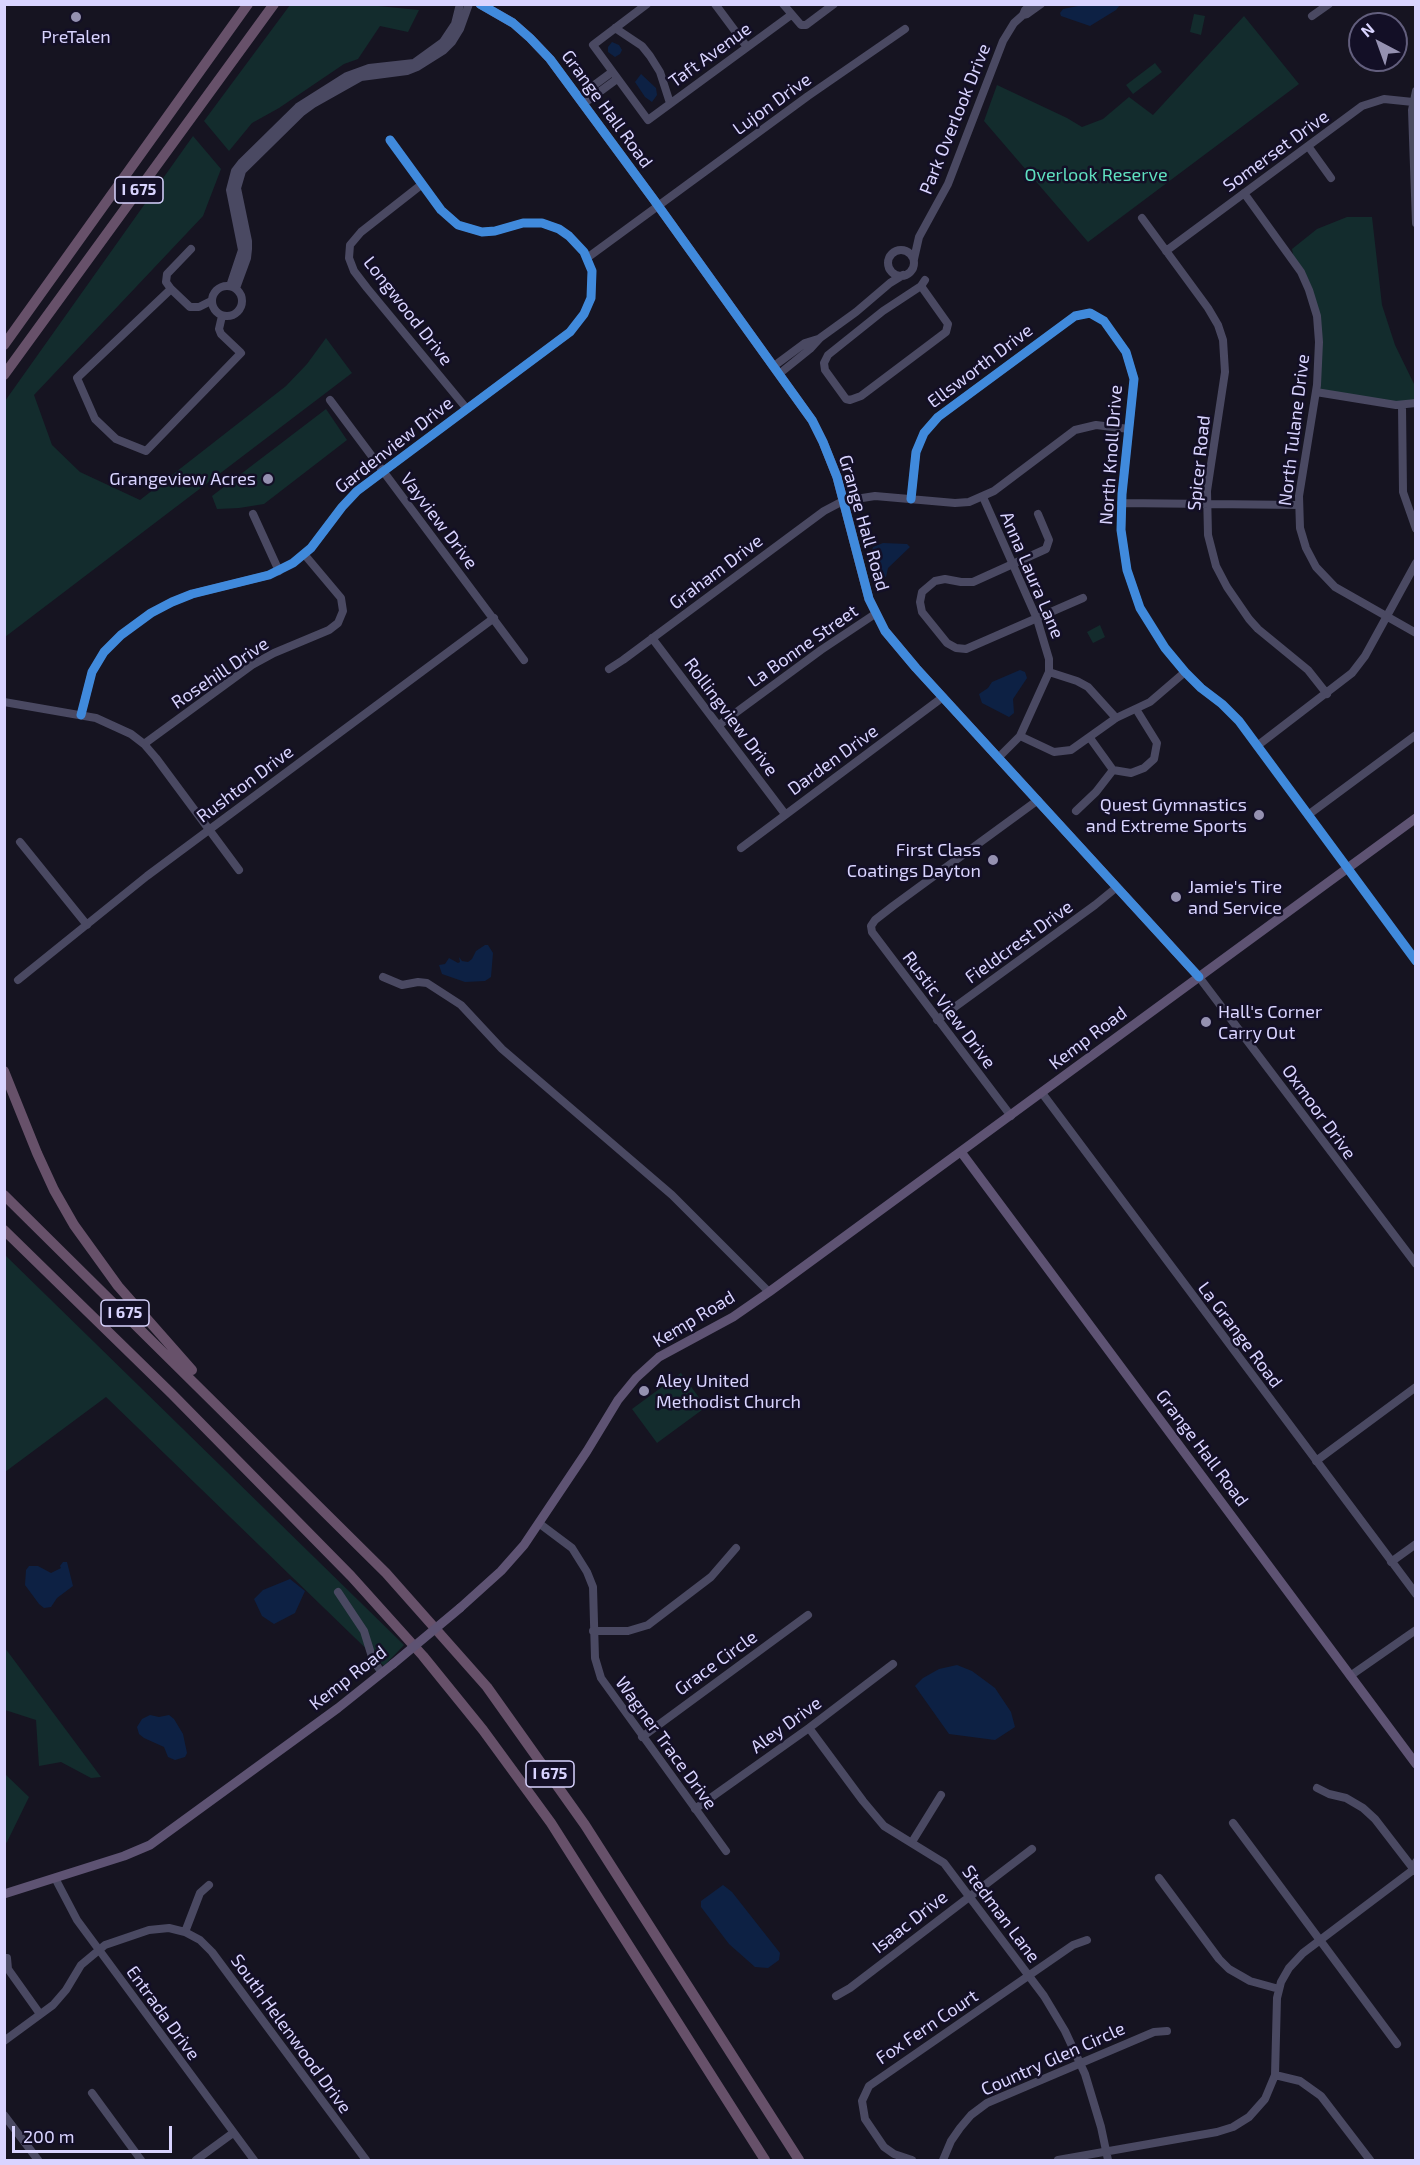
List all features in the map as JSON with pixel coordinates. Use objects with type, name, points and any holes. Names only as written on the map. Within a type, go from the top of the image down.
[{"type":"highway","name":"I 675","points":[[4,345],[248,4]]},
{"type":"highway","name":"I 675","points":[[4,375],[274,4]]},
{"type":"highway","points":[[4,1071],[47,1177],[82,1237],[118,1286],[245,1431]]},
{"type":"highway","name":"I 675","points":[[4,1195],[386,1573],[486,1687],[585,1825],[799,2160]]},
{"type":"highway","name":"I 675","points":[[4,1230],[172,1394],[351,1576],[423,1656],[483,1730],[551,1823],[765,2160]]},
{"type":"main road","name":"Grange Hall Road","points":[[480,4],[501,15],[530,38],[550,59],[777,370],[819,434],[833,467],[861,575],[875,614],[889,637],[1199,977]]},
{"type":"main road","name":"Kemp Road","points":[[4,1893],[124,1856],[150,1845],[338,1708],[460,1608],[501,1571],[540,1524],[618,1400],[636,1378],[671,1350],[729,1319],[769,1292],[1416,818]]},
{"type":"main road","name":"Grange Hall Road","points":[[961,1152],[1416,1764]]},
{"type":"street","points":[[232,287],[242,250],[230,190],[235,171],[242,162],[310,98],[358,71],[414,63],[443,42],[455,24],[460,4]]},
{"type":"street","points":[[232,287],[247,258],[248,249],[237,188],[243,171],[302,112],[313,104],[361,77],[407,71],[444,50],[460,29],[469,4]]},
{"type":"street","points":[[580,101],[615,75],[593,45],[647,4]]},
{"type":"street","points":[[715,4],[747,47]]},
{"type":"street","points":[[783,4],[797,22],[806,25],[834,4]]},
{"type":"street","name":"Park Overlook Drive","points":[[1023,15],[1032,4]]},
{"type":"street","name":"Park Overlook Drive","points":[[777,370],[810,349],[820,338],[856,312],[896,278],[911,272],[919,237],[948,184],[1003,41],[1014,23],[1041,4]]},
{"type":"street","points":[[1312,16],[1329,4]]},
{"type":"street","name":"Taft Avenue","points":[[615,75],[648,120],[791,15]]},
{"type":"street","points":[[615,28],[642,46],[650,56],[660,72],[670,104]]},
{"type":"street","name":"Lujon Drive","points":[[658,206],[905,29]]},
{"type":"street","points":[[1416,91],[1413,102],[1416,223]]},
{"type":"street","name":"Somerset Drive","points":[[1166,251],[1370,103],[1394,99],[1413,102]]},
{"type":"street","points":[[390,141],[421,185],[446,215],[468,229],[489,232],[523,223],[548,224],[569,236],[587,258],[658,206]]},
{"type":"street","points":[[1308,146],[1331,178]]},
{"type":"street","name":"Longwood Drive","points":[[421,185],[360,232],[350,245],[349,258],[354,271],[367,288],[467,409]]},
{"type":"street","name":"North Tulane Drive","points":[[1244,194],[1295,264],[1313,299],[1319,333],[1316,392],[1300,485],[1300,528],[1304,542],[1316,567],[1335,587],[1416,633]]},
{"type":"street","name":"Spicer Road","points":[[1142,218],[1214,317],[1225,348],[1225,372],[1208,482],[1207,504],[1211,552],[1220,576],[1258,628],[1301,663],[1327,694]]},
{"type":"street","name":"Park Overlook Drive","points":[[879,292],[886,280],[892,254],[904,250],[919,237]]},
{"type":"street","points":[[192,249],[167,274],[166,282],[190,307],[199,307],[212,301]]},
{"type":"street","points":[[904,250],[914,259]]},
{"type":"street","name":"Gardenview Drive","points":[[81,715],[88,681],[97,661],[137,622],[172,602],[279,571],[304,554],[348,500],[383,471],[570,332],[579,322],[590,302],[593,287],[592,271],[587,258]]},
{"type":"street","points":[[889,267],[894,273],[903,276]]},
{"type":"street","points":[[923,283],[948,324],[946,332],[861,396],[846,399],[825,370],[824,363],[828,355],[883,311],[923,283]]},
{"type":"street","points":[[220,287],[232,287],[242,298],[241,308],[232,316],[222,316],[215,312],[212,301],[220,287]]},
{"type":"street","points":[[171,288],[77,378],[95,418],[116,439],[146,451],[241,353],[221,334],[219,329],[222,316]]},
{"type":"street","name":"North Knoll Drive","points":[[1085,313],[1095,315],[1104,321],[1122,345],[1129,359],[1134,385],[1121,502],[1122,547],[1136,600],[1153,632],[1185,672],[1231,712],[1416,960]]},
{"type":"street","name":"Ellsworth Drive","points":[[910,499],[916,453],[930,424],[943,412],[1072,318],[1085,313]]},
{"type":"street","points":[[1316,392],[1402,405],[1416,403]]},
{"type":"street","name":"Vayview Drive","points":[[330,400],[524,660]]},
{"type":"street","points":[[1402,405],[1403,492],[1416,529]]},
{"type":"street","points":[[843,501],[875,496],[962,503],[983,497],[1075,430],[1096,425],[1129,429]]},
{"type":"street","name":"Anna Laura Lane","points":[[983,497],[1037,619],[1048,653],[1049,672]]},
{"type":"street","name":"Graham Drive","points":[[609,669],[824,511],[843,501]]},
{"type":"street","points":[[1121,502],[1299,505]]},
{"type":"street","points":[[253,514],[279,571]]},
{"type":"street","points":[[1038,514],[1049,540],[1048,547],[974,582],[940,579],[930,583],[920,597],[920,608],[924,616],[947,643],[962,649],[1083,598]]},
{"type":"street","name":"Rosehill Drive","points":[[144,744],[274,652],[329,630],[338,623],[343,611],[341,598],[304,554]]},
{"type":"street","points":[[1257,746],[1346,679],[1358,666],[1416,563]]},
{"type":"street","name":"La Bonne Street","points":[[719,725],[821,650],[875,614]]},
{"type":"street","name":"Rushton Drive","points":[[18,980],[209,829],[494,618]]},
{"type":"street","name":"Rollingview Drive","points":[[652,638],[785,814]]},
{"type":"street","points":[[999,758],[1020,736],[1049,672],[1088,687],[1116,718]]},
{"type":"street","points":[[1020,736],[1054,752],[1071,750],[1116,718],[1150,702],[1185,672]]},
{"type":"street","name":"Darden Drive","points":[[741,848],[943,697]]},
{"type":"street","points":[[4,702],[81,715],[112,724],[131,734],[144,744],[239,870]]},
{"type":"street","points":[[1090,738],[1113,770],[1125,773],[1138,771],[1150,763],[1156,754],[1157,743],[1136,709]]},
{"type":"street","points":[[1308,815],[1416,735]]},
{"type":"street","points":[[1076,811],[1096,792],[1113,770]]},
{"type":"street","name":"Rustic View Drive","points":[[1011,1116],[872,932],[871,926],[875,920],[1038,800]]},
{"type":"street","points":[[20,842],[87,925]]},
{"type":"street","name":"Fieldcrest Drive","points":[[938,1020],[1117,887]]},
{"type":"street","points":[[384,977],[402,985],[427,983],[461,1005],[502,1048],[672,1195],[769,1292]]},
{"type":"street","name":"Oxmoor Drive","points":[[1199,977],[1416,1264]]},
{"type":"street","name":"La Grange Road","points":[[1042,1093],[1416,1594]]},
{"type":"street","points":[[1316,1461],[1416,1387]]},
{"type":"street","name":"Wagner Trace Drive","points":[[540,1524],[572,1548],[588,1572],[593,1587],[595,1658],[601,1678],[726,1851]]},
{"type":"street","points":[[1391,1562],[1416,1544]]},
{"type":"street","points":[[593,1630],[628,1631],[648,1625],[711,1577],[736,1548]]},
{"type":"street","points":[[338,1592],[364,1631],[373,1660],[382,1673]]},
{"type":"street","name":"Grace Circle","points":[[642,1737],[808,1614]]},
{"type":"street","points":[[1350,1676],[1416,1629]]},
{"type":"street","name":"Aley Drive","points":[[695,1809],[809,1728],[893,1664]]},
{"type":"street","name":"Stedman Lane","points":[[809,1728],[884,1826],[944,1863],[1055,2013],[1080,2062],[1096,2107],[1108,2160]]},
{"type":"street","points":[[1058,2160],[1217,2132],[1233,2127],[1258,2108],[1269,2091],[1275,2074],[1276,2002],[1279,1989],[1293,1962],[1415,1869],[1375,1819],[1363,1808],[1346,1798],[1317,1788]]},
{"type":"street","points":[[912,1842],[941,1795]]},
{"type":"street","points":[[1233,1823],[1397,2044]]},
{"type":"street","name":"Isaac Drive","points":[[836,1996],[850,1988],[1032,1849]]},
{"type":"street","name":"Entrada Drive","points":[[55,1878],[74,1916],[254,2160]]},
{"type":"street","points":[[1159,1878],[1219,1959],[1229,1969],[1245,1979],[1279,1989]]},
{"type":"street","points":[[4,2041],[60,1998],[81,1965],[98,1950],[114,1941],[149,1930],[169,1928],[185,1932],[200,1893],[209,1885]]},
{"type":"street","name":"South Helenwood Drive","points":[[185,1932],[200,1940],[212,1952],[366,2160]]},
{"type":"street","name":"Fox Fern Court","points":[[912,2160],[894,2154],[884,2147],[865,2119],[862,2107],[866,2089],[874,2080],[1073,1945],[1087,1940]]},
{"type":"street","points":[[7,1958],[8,1969],[40,2014]]},
{"type":"street","name":"Country Glen Circle","points":[[943,2160],[955,2135],[965,2121],[978,2109],[996,2098],[1154,2032],[1167,2031]]},
{"type":"street","points":[[1275,2074],[1300,2081],[1321,2096],[1370,2160]]},
{"type":"street","points":[[92,2093],[141,2160]]},
{"type":"street","points":[[4,2115],[38,2160]]},
{"type":"street","points":[[196,2160],[233,2133]]},
{"type":"green space","points":[[358,4],[419,10],[408,32],[380,26],[358,59],[344,64],[279,108],[252,123],[229,151],[204,121],[290,5]]},
{"type":"green space","points":[[1194,14],[1205,16],[1201,35],[1190,32]]},
{"type":"green space","name":"Overlook Reserve","points":[[1244,16],[1299,84],[1088,242],[984,121],[997,85],[1082,127],[1103,119],[1129,97],[1153,115]]},
{"type":"green space","points":[[1155,63],[1162,72],[1133,94],[1126,85]]},
{"type":"green space","points":[[193,136],[221,169],[203,216],[34,395],[52,445],[80,472],[140,500],[286,386],[307,364],[326,338],[352,373],[5,637],[5,401]]},
{"type":"green space","points":[[1347,217],[1372,217],[1382,305],[1395,345],[1415,386],[1415,403],[1407,405],[1316,392],[1319,326],[1295,264],[1292,249],[1317,229]]},
{"type":"green space","name":"Grangeview Acres","points":[[326,409],[347,440],[264,504],[217,509],[212,496]]},
{"type":"green space","points":[[1100,625],[1105,637],[1093,643],[1087,632]]},
{"type":"green space","points":[[5,1255],[404,1645],[384,1666],[106,1397],[5,1472]]},
{"type":"green space","points":[[681,1373],[706,1407],[657,1443],[632,1409]]},
{"type":"green space","points":[[5,1648],[101,1777],[91,1778],[61,1762],[39,1766],[36,1720],[5,1710]]},
{"type":"green space","points":[[5,1774],[29,1797],[5,1844]]},
{"type":"water","points":[[1088,4],[1120,5],[1116,10],[1090,26],[1061,16],[1063,9]]},
{"type":"water","points":[[612,42],[619,45],[622,50],[615,57],[608,52],[608,47]]},
{"type":"water","points":[[641,74],[656,88],[657,95],[652,102],[645,97],[635,82]]},
{"type":"water","points":[[883,543],[907,544],[910,547],[888,568],[886,577],[879,575],[871,554],[873,547]]},
{"type":"water","points":[[1020,670],[1025,672],[1027,678],[1013,699],[1014,713],[1009,717],[982,703],[979,694],[992,682]]},
{"type":"water","points":[[488,945],[493,953],[491,977],[485,981],[465,982],[442,974],[439,965],[445,964],[449,958],[458,963],[460,962],[459,957],[462,961],[468,962],[476,951]]},
{"type":"water","points":[[63,1562],[67,1562],[73,1586],[57,1598],[51,1607],[44,1608],[25,1585],[26,1570],[29,1566],[38,1566],[51,1573],[61,1568]]},
{"type":"water","points":[[290,1579],[305,1591],[295,1613],[274,1624],[262,1616],[254,1599],[263,1590]]},
{"type":"water","points":[[957,1665],[972,1671],[995,1688],[1011,1712],[1015,1727],[995,1740],[949,1734],[915,1686],[923,1678],[939,1669]]},
{"type":"water","points":[[150,1715],[159,1717],[169,1715],[174,1719],[183,1734],[187,1753],[185,1757],[175,1760],[168,1757],[164,1747],[139,1734],[137,1727],[142,1719]]},
{"type":"water","points":[[723,1885],[732,1892],[780,1953],[779,1960],[768,1968],[755,1967],[729,1944],[701,1907],[701,1901]]},
{"type":"cycle path","points":[[480,4],[513,23],[550,59],[812,420],[837,477],[869,599],[885,631],[916,668],[1199,977]]},
{"type":"cycle path","points":[[81,715],[92,672],[104,652],[121,635],[151,613],[172,602],[192,594],[269,575],[293,563],[311,548],[357,491],[570,332],[584,314],[591,298],[592,271],[584,252],[569,236],[559,229],[542,223],[523,223],[495,231],[482,232],[458,225],[441,210],[390,140]]},
{"type":"cycle path","points":[[911,499],[916,452],[924,433],[938,417],[1075,316],[1090,313],[1104,321],[1126,352],[1134,379],[1122,494],[1121,530],[1127,570],[1140,608],[1165,648],[1185,672],[1239,721],[1416,961]]},
{"type":"place","name":"PreTalen","points":[[76,17]]},
{"type":"place","name":"Grangeview Acres","points":[[268,479]]},
{"type":"place","name":"Quest Gymnastics and Extreme Sports","points":[[1259,815]]},
{"type":"place","name":"First Class Coatings Dayton","points":[[993,860]]},
{"type":"place","name":"Jamie's Tire and Service","points":[[1176,897]]},
{"type":"place","name":"Hall's Corner Carry Out","points":[[1206,1022]]},
{"type":"place","name":"Aley United Methodist Church","points":[[644,1391]]}]
